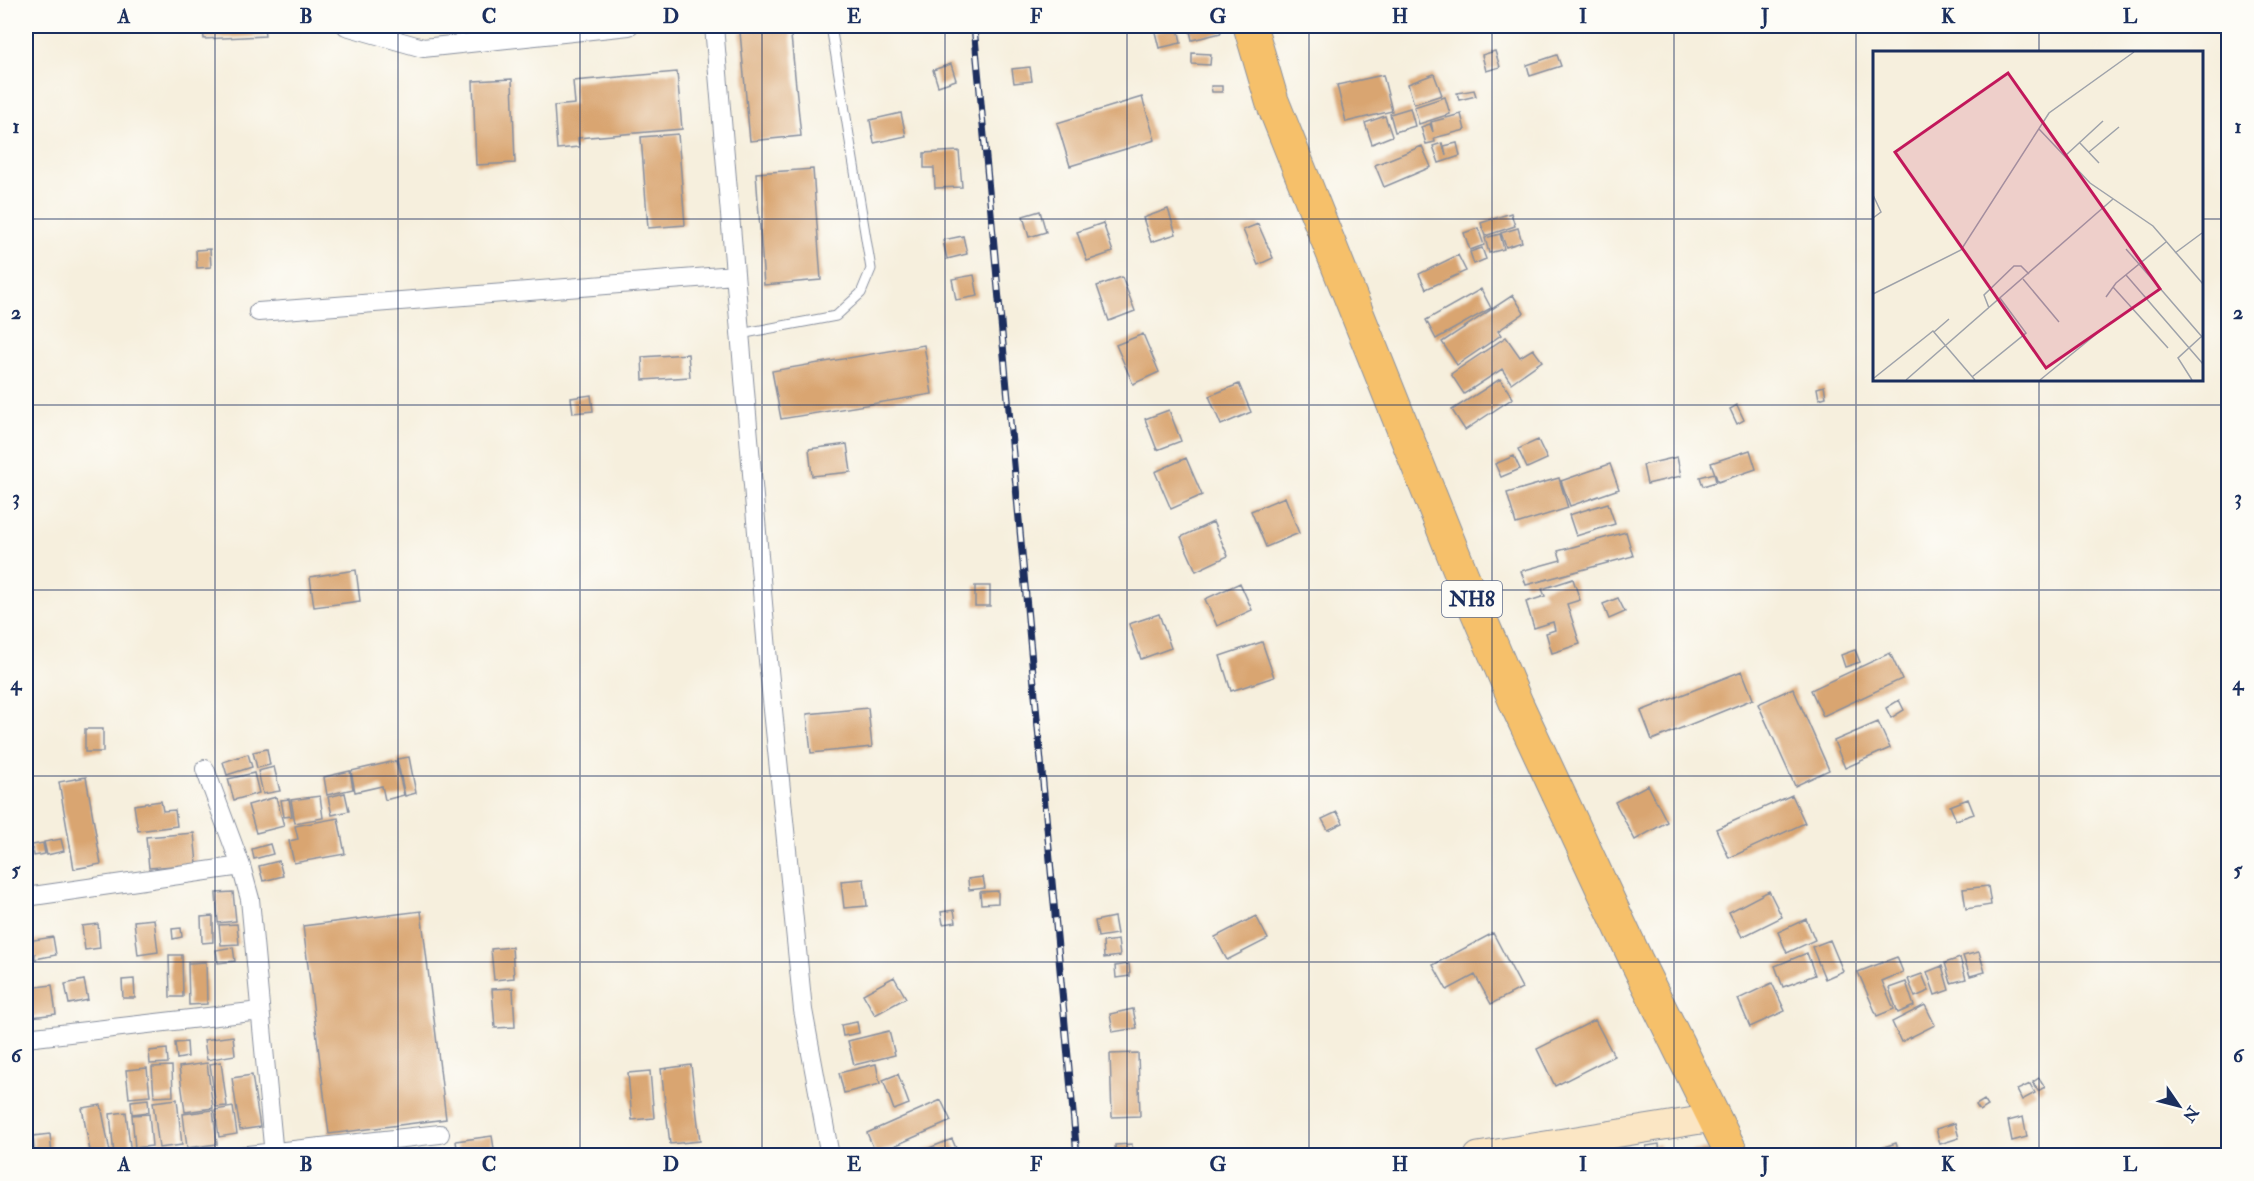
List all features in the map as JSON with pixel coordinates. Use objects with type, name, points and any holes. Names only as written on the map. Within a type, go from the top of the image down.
[{"type":"highway","name":"NH8","points":[[1250,26],[1272,101],[1465,583],[1517,705],[1713,1118],[1733,1155]]},
{"type":"main road","points":[[1478,1155],[1713,1118]]},
{"type":"street","points":[[346,26],[423,48],[629,26]]},
{"type":"street","points":[[714,26],[767,650],[802,1010],[830,1155]]},
{"type":"street","points":[[258,312],[735,275]]},
{"type":"street","points":[[205,769],[241,866],[250,899],[274,1154]]},
{"type":"street","points":[[26,897],[241,866]]},
{"type":"street","points":[[26,1038],[260,1011]]},
{"type":"street","points":[[239,1155],[274,1154],[440,1134]]},
{"type":"lane","points":[[740,334],[836,316],[861,293],[871,269],[831,26]]},
{"type":"building","points":[[203,26],[264,26],[265,36],[204,39]]},
{"type":"building","points":[[751,26],[790,26],[801,136],[750,141],[740,32],[752,31]]},
{"type":"building","points":[[1189,26],[1219,26],[1221,33],[1192,40]]},
{"type":"building","points":[[1178,27],[1181,43],[1159,48],[1155,32]]},
{"type":"building","points":[[1495,51],[1500,67],[1486,71],[1482,55]]},
{"type":"building","points":[[1192,53],[1211,54],[1210,65],[1192,64]]},
{"type":"building","points":[[1557,55],[1561,66],[1530,76],[1527,65]]},
{"type":"building","points":[[951,64],[956,80],[938,86],[933,70]]},
{"type":"building","points":[[1030,67],[1032,81],[1014,83],[1012,69]]},
{"type":"building","points":[[677,72],[682,129],[578,138],[579,147],[557,149],[554,106],[575,104],[573,81]]},
{"type":"building","points":[[1434,74],[1442,95],[1414,104],[1408,84]]},
{"type":"building","points":[[1383,75],[1392,111],[1346,122],[1337,85]]},
{"type":"building","points":[[512,79],[515,163],[476,165],[473,81]]},
{"type":"building","points":[[1211,86],[1222,86],[1222,92],[1212,92]]},
{"type":"building","points":[[1474,90],[1476,96],[1459,100],[1457,93]]},
{"type":"building","points":[[1142,97],[1155,140],[1070,166],[1057,123]]},
{"type":"building","points":[[1445,97],[1450,114],[1419,124],[1414,107]]},
{"type":"building","points":[[1410,108],[1415,126],[1395,132],[1390,114]]},
{"type":"building","points":[[901,113],[906,136],[874,143],[870,120]]},
{"type":"building","points":[[1461,114],[1465,130],[1434,138],[1435,142],[1426,144],[1421,127],[1430,124],[1433,132],[1431,122]]},
{"type":"building","points":[[1385,116],[1392,136],[1372,144],[1365,123]]},
{"type":"building","points":[[678,134],[685,225],[648,228],[641,137]]},
{"type":"building","points":[[1442,143],[1446,155],[1444,146],[1457,143],[1460,156],[1439,163],[1433,146]]},
{"type":"building","points":[[1422,146],[1431,167],[1384,187],[1375,165]]},
{"type":"building","points":[[959,151],[962,187],[935,188],[934,168],[924,168],[924,153]]},
{"type":"building","points":[[813,169],[821,280],[764,285],[756,173]]},
{"type":"building","points":[[1168,209],[1176,234],[1151,242],[1143,218]]},
{"type":"building","points":[[1040,211],[1046,232],[1029,237],[1023,216]]},
{"type":"building","points":[[1511,213],[1515,226],[1485,236],[1481,223]]},
{"type":"building","points":[[1103,223],[1113,252],[1087,261],[1077,232]]},
{"type":"building","points":[[1258,224],[1273,258],[1258,265],[1243,230]]},
{"type":"building","points":[[1478,228],[1484,245],[1470,250],[1464,233]]},
{"type":"building","points":[[1518,228],[1522,242],[1506,247],[1501,233]]},
{"type":"building","points":[[1500,234],[1504,249],[1489,253],[1485,238]]},
{"type":"building","points":[[963,236],[967,254],[947,259],[943,240]]},
{"type":"building","points":[[1482,248],[1486,259],[1474,264],[1470,252]]},
{"type":"building","points":[[210,249],[211,267],[197,268],[196,250]]},
{"type":"building","points":[[1458,255],[1466,271],[1426,289],[1419,274]]},
{"type":"building","points":[[974,275],[978,296],[956,300],[952,279]]},
{"type":"building","points":[[1122,277],[1135,311],[1109,321],[1097,286]]},
{"type":"building","points":[[1481,289],[1491,308],[1436,339],[1426,320]]},
{"type":"building","points":[[1513,295],[1524,313],[1498,331],[1501,335],[1457,365],[1442,342]]},
{"type":"building","points":[[1143,334],[1159,372],[1133,384],[1116,345]]},
{"type":"building","points":[[1506,337],[1520,357],[1533,349],[1542,361],[1511,383],[1502,369],[1464,394],[1451,374]]},
{"type":"building","points":[[924,345],[932,394],[781,419],[772,371]]},
{"type":"building","points":[[688,354],[690,377],[643,380],[642,357]]},
{"type":"building","points":[[1500,379],[1513,398],[1465,430],[1452,410]]},
{"type":"building","points":[[1239,384],[1251,412],[1221,425],[1209,396]]},
{"type":"building","points":[[1824,386],[1826,397],[1819,399],[1817,388]]},
{"type":"building","points":[[591,395],[593,411],[573,413],[571,398]]},
{"type":"building","points":[[1737,405],[1744,420],[1737,424],[1730,409]]},
{"type":"building","points":[[1169,410],[1181,441],[1157,450],[1145,419]]},
{"type":"building","points":[[1538,440],[1547,459],[1527,468],[1518,449]]},
{"type":"building","points":[[847,444],[851,472],[812,476],[809,449]]},
{"type":"building","points":[[1750,450],[1756,469],[1718,482],[1711,463]]},
{"type":"building","points":[[1514,456],[1520,469],[1501,477],[1495,464]]},
{"type":"building","points":[[1677,457],[1681,476],[1647,484],[1643,465]]},
{"type":"building","points":[[1186,458],[1202,495],[1171,509],[1155,472]]},
{"type":"building","points":[[1610,464],[1619,489],[1570,506],[1561,481]]},
{"type":"building","points":[[1714,473],[1716,482],[1703,486],[1700,477]]},
{"type":"building","points":[[1559,478],[1568,508],[1516,524],[1507,493]]},
{"type":"building","points":[[1285,497],[1299,533],[1266,547],[1251,511]]},
{"type":"building","points":[[1608,503],[1615,524],[1576,536],[1569,515]]},
{"type":"building","points":[[1213,522],[1228,556],[1196,571],[1181,537]]},
{"type":"building","points":[[1626,532],[1633,556],[1526,585],[1521,571],[1561,560],[1558,551]]},
{"type":"building","points":[[356,570],[360,601],[314,607],[310,577]]},
{"type":"building","points":[[1573,579],[1580,600],[1567,604],[1580,644],[1552,653],[1546,633],[1555,630],[1553,622],[1534,628],[1526,602],[1545,596],[1542,589]]},
{"type":"building","points":[[1240,583],[1252,610],[1217,626],[1205,599]]},
{"type":"building","points":[[975,586],[990,586],[990,606],[975,606]]},
{"type":"building","points":[[1618,598],[1625,612],[1609,619],[1603,604]]},
{"type":"building","points":[[1159,614],[1171,648],[1141,659],[1129,624]]},
{"type":"building","points":[[1262,642],[1274,677],[1231,691],[1220,656]]},
{"type":"building","points":[[1855,650],[1860,662],[1845,667],[1841,655]]},
{"type":"building","points":[[1890,653],[1902,679],[1823,716],[1811,690]]},
{"type":"building","points":[[1742,671],[1753,699],[1652,740],[1641,711]]},
{"type":"building","points":[[1793,688],[1829,770],[1795,786],[1758,704]]},
{"type":"building","points":[[1899,700],[1904,710],[1891,718],[1886,708]]},
{"type":"building","points":[[868,708],[872,747],[811,753],[807,714]]},
{"type":"building","points":[[1878,722],[1890,748],[1845,768],[1834,741]]},
{"type":"building","points":[[85,729],[103,729],[103,752],[85,752]]},
{"type":"building","points":[[267,749],[270,765],[257,768],[253,752]]},
{"type":"building","points":[[248,754],[252,767],[227,775],[223,762]]},
{"type":"building","points":[[409,757],[416,793],[405,796],[397,759]]},
{"type":"building","points":[[396,761],[404,795],[385,800],[382,786],[355,792],[351,771]]},
{"type":"building","points":[[274,767],[280,791],[263,794],[258,771]]},
{"type":"building","points":[[350,771],[353,789],[327,795],[324,777]]},
{"type":"building","points":[[254,773],[259,793],[234,800],[228,779]]},
{"type":"building","points":[[86,777],[101,864],[74,869],[59,782]]},
{"type":"building","points":[[1648,785],[1667,822],[1635,840],[1615,802]]},
{"type":"building","points":[[345,793],[349,811],[332,815],[328,797]]},
{"type":"building","points":[[1792,795],[1805,823],[1729,858],[1716,829]]},
{"type":"building","points":[[320,796],[323,818],[295,823],[291,800]]},
{"type":"building","points":[[276,797],[284,826],[256,833],[248,805]]},
{"type":"building","points":[[289,799],[292,816],[284,817],[281,800]]},
{"type":"building","points":[[1968,799],[1974,814],[1956,820],[1950,806]]},
{"type":"building","points":[[161,801],[163,811],[175,810],[177,826],[138,831],[134,805]]},
{"type":"building","points":[[1337,812],[1343,823],[1328,830],[1322,819]]},
{"type":"building","points":[[338,818],[345,854],[294,863],[289,841],[298,839],[295,826]]},
{"type":"building","points":[[194,833],[197,864],[149,868],[146,837]]},
{"type":"building","points":[[61,839],[64,851],[47,855],[44,842]]},
{"type":"building","points":[[43,843],[45,854],[34,856],[32,845]]},
{"type":"building","points":[[270,844],[273,854],[254,859],[252,849]]},
{"type":"building","points":[[279,861],[283,876],[263,881],[259,866]]},
{"type":"building","points":[[983,877],[985,888],[969,890],[968,879]]},
{"type":"building","points":[[864,879],[867,906],[844,908],[841,881]]},
{"type":"building","points":[[1988,886],[1991,905],[1966,909],[1963,889]]},
{"type":"building","points":[[998,891],[998,903],[981,904],[980,892]]},
{"type":"building","points":[[1769,891],[1782,917],[1742,937],[1729,912]]},
{"type":"building","points":[[233,892],[236,921],[218,923],[216,893]]},
{"type":"building","points":[[954,910],[956,922],[943,924],[941,912]]},
{"type":"building","points":[[421,911],[446,1119],[329,1134],[303,926]]},
{"type":"building","points":[[213,916],[213,942],[202,943],[201,917]]},
{"type":"building","points":[[1256,916],[1268,939],[1227,960],[1215,937]]},
{"type":"building","points":[[1114,917],[1117,934],[1098,937],[1095,921]]},
{"type":"building","points":[[154,919],[158,952],[138,955],[134,921]]},
{"type":"building","points":[[1806,919],[1815,940],[1787,953],[1778,932]]},
{"type":"building","points":[[98,924],[100,948],[85,950],[82,926]]},
{"type":"building","points":[[237,924],[239,944],[221,945],[219,925]]},
{"type":"building","points":[[181,928],[182,937],[173,939],[172,929]]},
{"type":"building","points":[[1493,933],[1522,988],[1491,1004],[1475,975],[1447,990],[1433,965]]},
{"type":"building","points":[[53,937],[56,955],[35,959],[35,954],[30,955],[27,941]]},
{"type":"building","points":[[1118,940],[1120,956],[1104,958],[1103,942]]},
{"type":"building","points":[[1830,940],[1843,971],[1825,979],[1812,947]]},
{"type":"building","points":[[233,947],[235,961],[218,963],[216,950]]},
{"type":"building","points":[[512,947],[514,978],[494,980],[491,949]]},
{"type":"building","points":[[1979,952],[1985,972],[1970,976],[1963,956]]},
{"type":"building","points":[[1807,953],[1815,975],[1783,987],[1775,966]]},
{"type":"building","points":[[169,955],[182,955],[183,997],[170,997]]},
{"type":"building","points":[[1897,957],[1903,972],[1882,981],[1894,1009],[1877,1016],[1858,972]]},
{"type":"building","points":[[1960,958],[1966,979],[1951,983],[1945,963]]},
{"type":"building","points":[[206,962],[207,1004],[189,1005],[188,963]]},
{"type":"building","points":[[1129,964],[1130,976],[1116,978],[1115,966]]},
{"type":"building","points":[[1942,966],[1949,990],[1935,995],[1927,972]]},
{"type":"building","points":[[1922,974],[1929,991],[1915,997],[1908,979]]},
{"type":"building","points":[[894,977],[906,998],[875,1015],[863,994]]},
{"type":"building","points":[[134,979],[135,998],[123,998],[122,980]]},
{"type":"building","points":[[84,980],[88,1000],[69,1004],[65,984]]},
{"type":"building","points":[[1906,982],[1914,1006],[1898,1013],[1889,988]]},
{"type":"building","points":[[1772,983],[1785,1011],[1750,1027],[1738,999]]},
{"type":"building","points":[[52,985],[56,1014],[31,1017],[28,988]]},
{"type":"building","points":[[513,988],[515,1027],[495,1028],[492,989]]},
{"type":"building","points":[[1925,1005],[1935,1025],[1901,1042],[1892,1022]]},
{"type":"building","points":[[1133,1009],[1137,1028],[1113,1032],[1110,1014]]},
{"type":"building","points":[[1595,1020],[1614,1056],[1555,1086],[1537,1049]]},
{"type":"building","points":[[857,1022],[859,1033],[843,1036],[841,1025]]},
{"type":"building","points":[[889,1031],[895,1055],[854,1065],[848,1041]]},
{"type":"building","points":[[233,1036],[235,1055],[207,1060],[204,1040]]},
{"type":"building","points":[[187,1042],[188,1057],[177,1059],[175,1043]]},
{"type":"building","points":[[167,1049],[168,1063],[150,1064],[149,1051]]},
{"type":"building","points":[[1138,1053],[1140,1116],[1112,1117],[1110,1054]]},
{"type":"building","points":[[221,1062],[227,1106],[216,1107],[210,1064]]},
{"type":"building","points":[[207,1063],[213,1108],[185,1112],[179,1067]]},
{"type":"building","points":[[876,1064],[880,1084],[844,1093],[839,1073]]},
{"type":"building","points":[[691,1065],[700,1141],[670,1144],[661,1069]]},
{"type":"building","points":[[172,1066],[173,1096],[154,1097],[152,1067]]},
{"type":"building","points":[[147,1068],[150,1096],[129,1098],[126,1070]]},
{"type":"building","points":[[650,1071],[654,1118],[632,1120],[628,1073]]},
{"type":"building","points":[[898,1074],[909,1104],[894,1110],[883,1080]]},
{"type":"building","points":[[252,1075],[260,1127],[240,1130],[232,1078]]},
{"type":"building","points":[[2039,1078],[2045,1087],[2038,1091],[2033,1082]]},
{"type":"building","points":[[2030,1084],[2035,1093],[2022,1100],[2017,1090]]},
{"type":"building","points":[[148,1099],[149,1112],[132,1114],[131,1101]]},
{"type":"building","points":[[177,1099],[182,1145],[159,1148],[153,1102]]},
{"type":"building","points":[[941,1100],[951,1121],[876,1154],[867,1133]]},
{"type":"building","points":[[1984,1100],[1988,1106],[1980,1111],[1976,1105]]},
{"type":"building","points":[[101,1105],[110,1152],[91,1156],[82,1108]]},
{"type":"building","points":[[233,1107],[237,1134],[219,1137],[215,1110]]},
{"type":"building","points":[[213,1110],[217,1144],[187,1148],[183,1114]]},
{"type":"building","points":[[126,1112],[131,1155],[114,1155],[110,1114]]},
{"type":"building","points":[[149,1114],[152,1146],[135,1148],[132,1115]]},
{"type":"building","points":[[2023,1117],[2027,1137],[2012,1141],[2008,1121]]},
{"type":"building","points":[[1955,1123],[1959,1138],[1940,1144],[1936,1129]]},
{"type":"building","points":[[26,1134],[30,1153],[26,1154]]},
{"type":"building","points":[[50,1134],[52,1155],[35,1155],[33,1136]]},
{"type":"building","points":[[492,1136],[495,1155],[458,1155],[456,1141]]},
{"type":"building","points":[[952,1139],[959,1155],[912,1155]]},
{"type":"building","points":[[1896,1143],[1900,1155],[1884,1155],[1881,1148]]},
{"type":"building","points":[[1132,1144],[1133,1155],[1116,1155],[1115,1145]]},
{"type":"building","points":[[1659,1144],[1660,1155],[1648,1155],[1646,1146]]},
{"type":"building","points":[[1716,1148],[1716,1155],[1684,1155],[1683,1152]]},
{"type":"railway","points":[[974,26],[1077,1156]]}]
